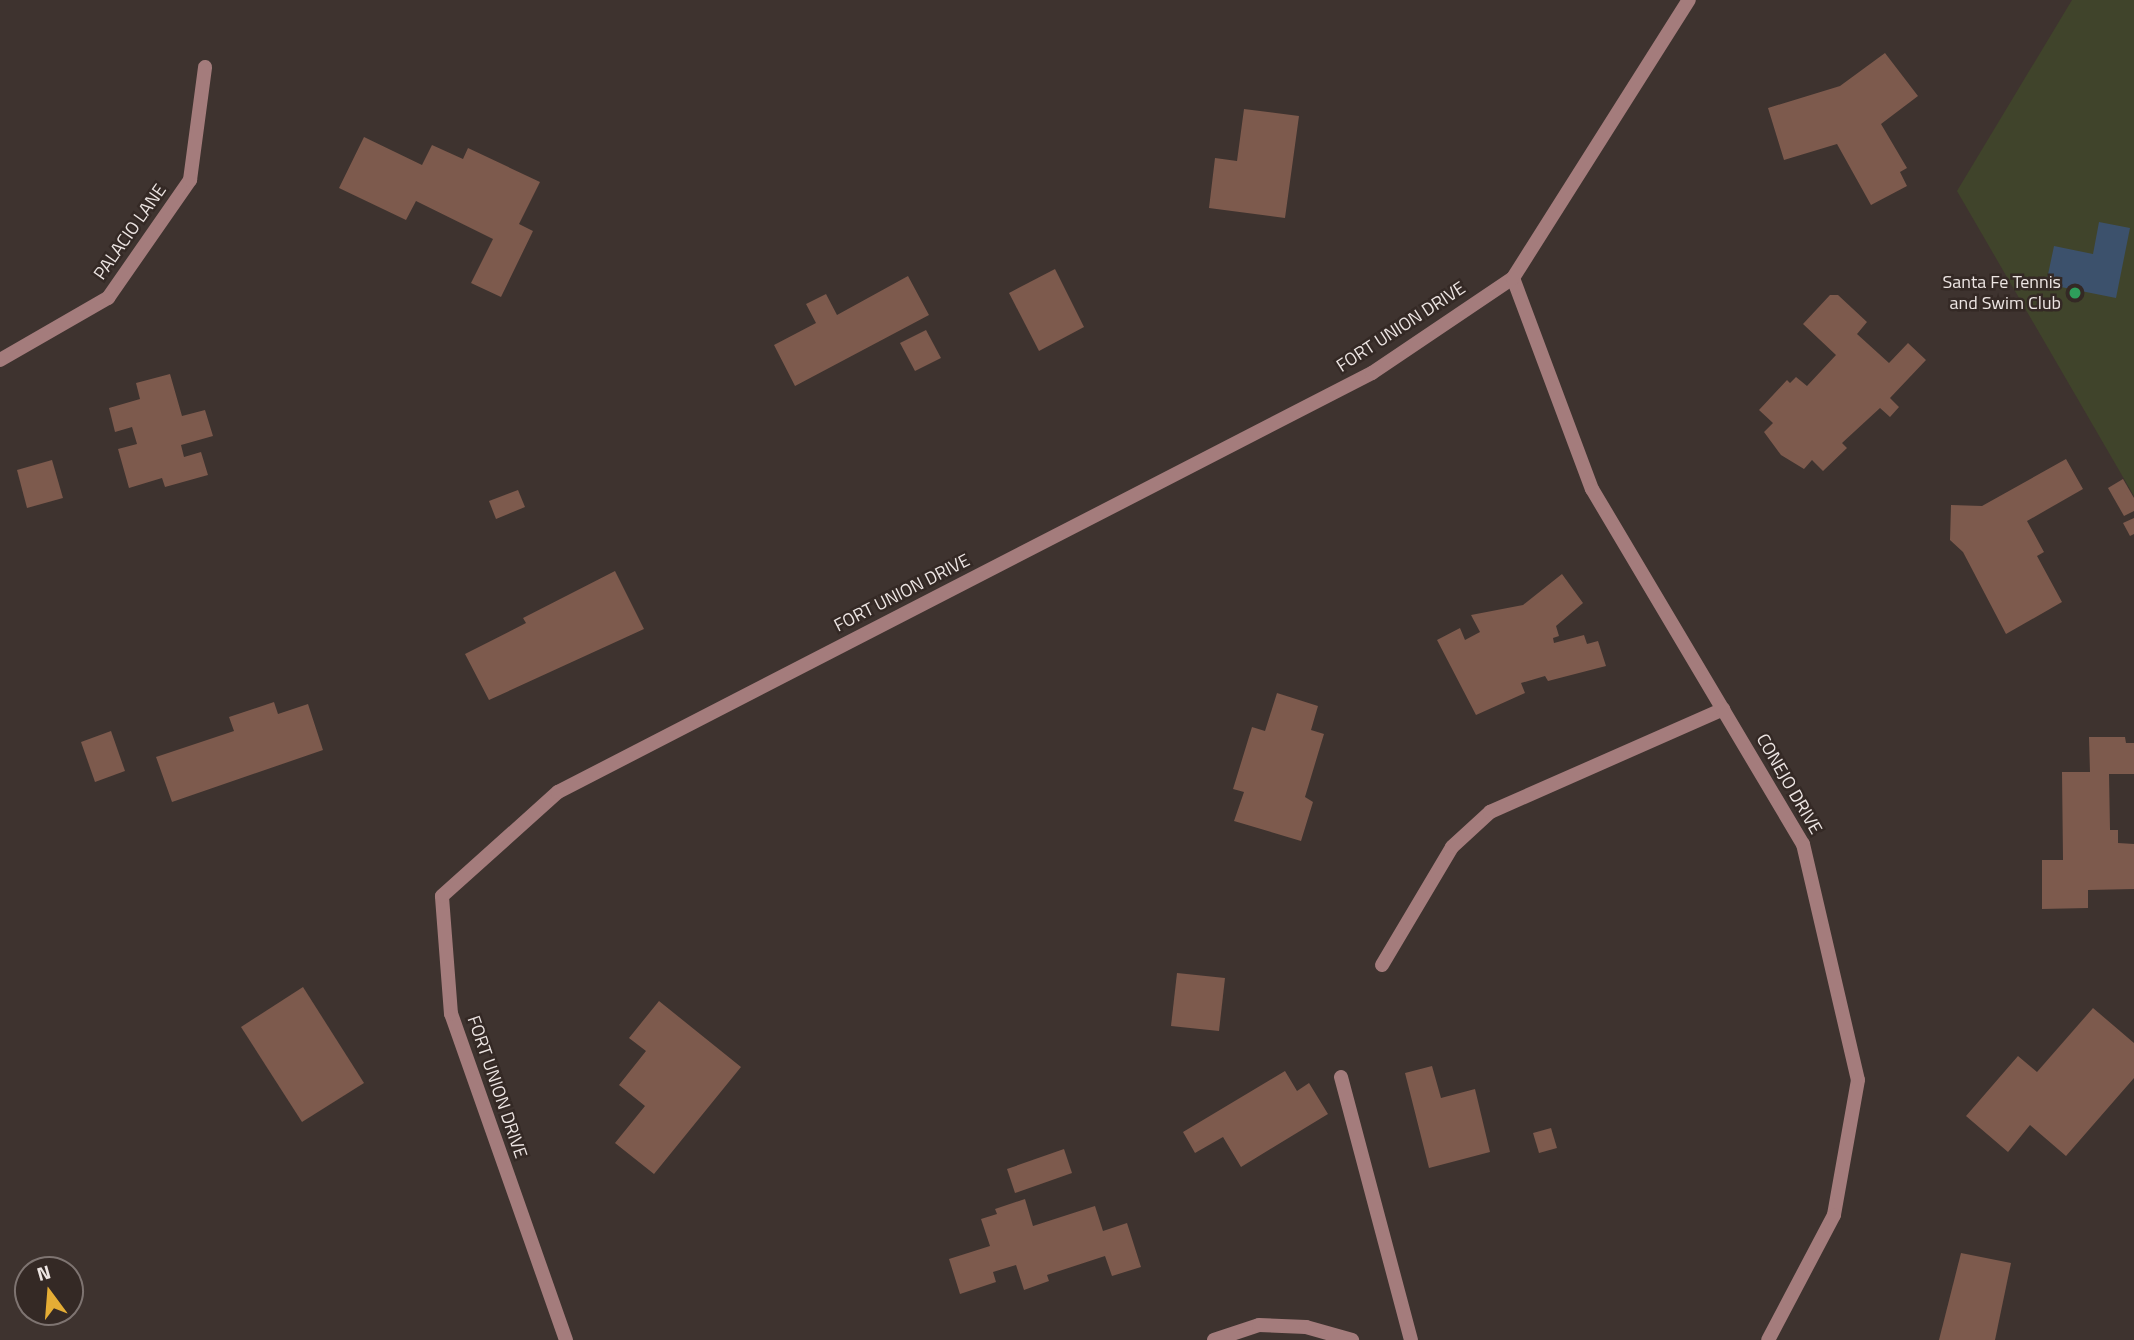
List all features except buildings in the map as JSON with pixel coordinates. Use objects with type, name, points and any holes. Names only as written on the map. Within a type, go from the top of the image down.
[{"type":"street","name":"FORT UNION DRIVE","points":[[566,1340],[451,1014],[442,896],[558,792],[1372,373],[1513,278],[1689,0]]},
{"type":"street","name":"PALACIO LANE","points":[[0,360],[108,298],[190,180],[205,67]]},
{"type":"street","name":"CONEJO DRIVE","points":[[1513,278],[1592,489],[1803,844],[1858,1080],[1834,1215],[1768,1340]]},
{"type":"street","points":[[1382,965],[1452,847],[1490,812],[1723,709]]},
{"type":"street","points":[[1340,1077],[1411,1340]]},
{"type":"street","points":[[1214,1340],[1259,1325],[1306,1327],[1352,1340]]},
{"type":"green space","name":"Santa Fe Tennis and Swim Club","points":[[2072,0],[2134,0],[2134,496],[1957,191]]},
{"type":"water","points":[[2099,222],[2130,228],[2116,298],[2046,284],[2054,246],[2093,254]]},
{"type":"place","name":"Santa Fe Tennis and Swim Club","points":[[2075,293]]}]
